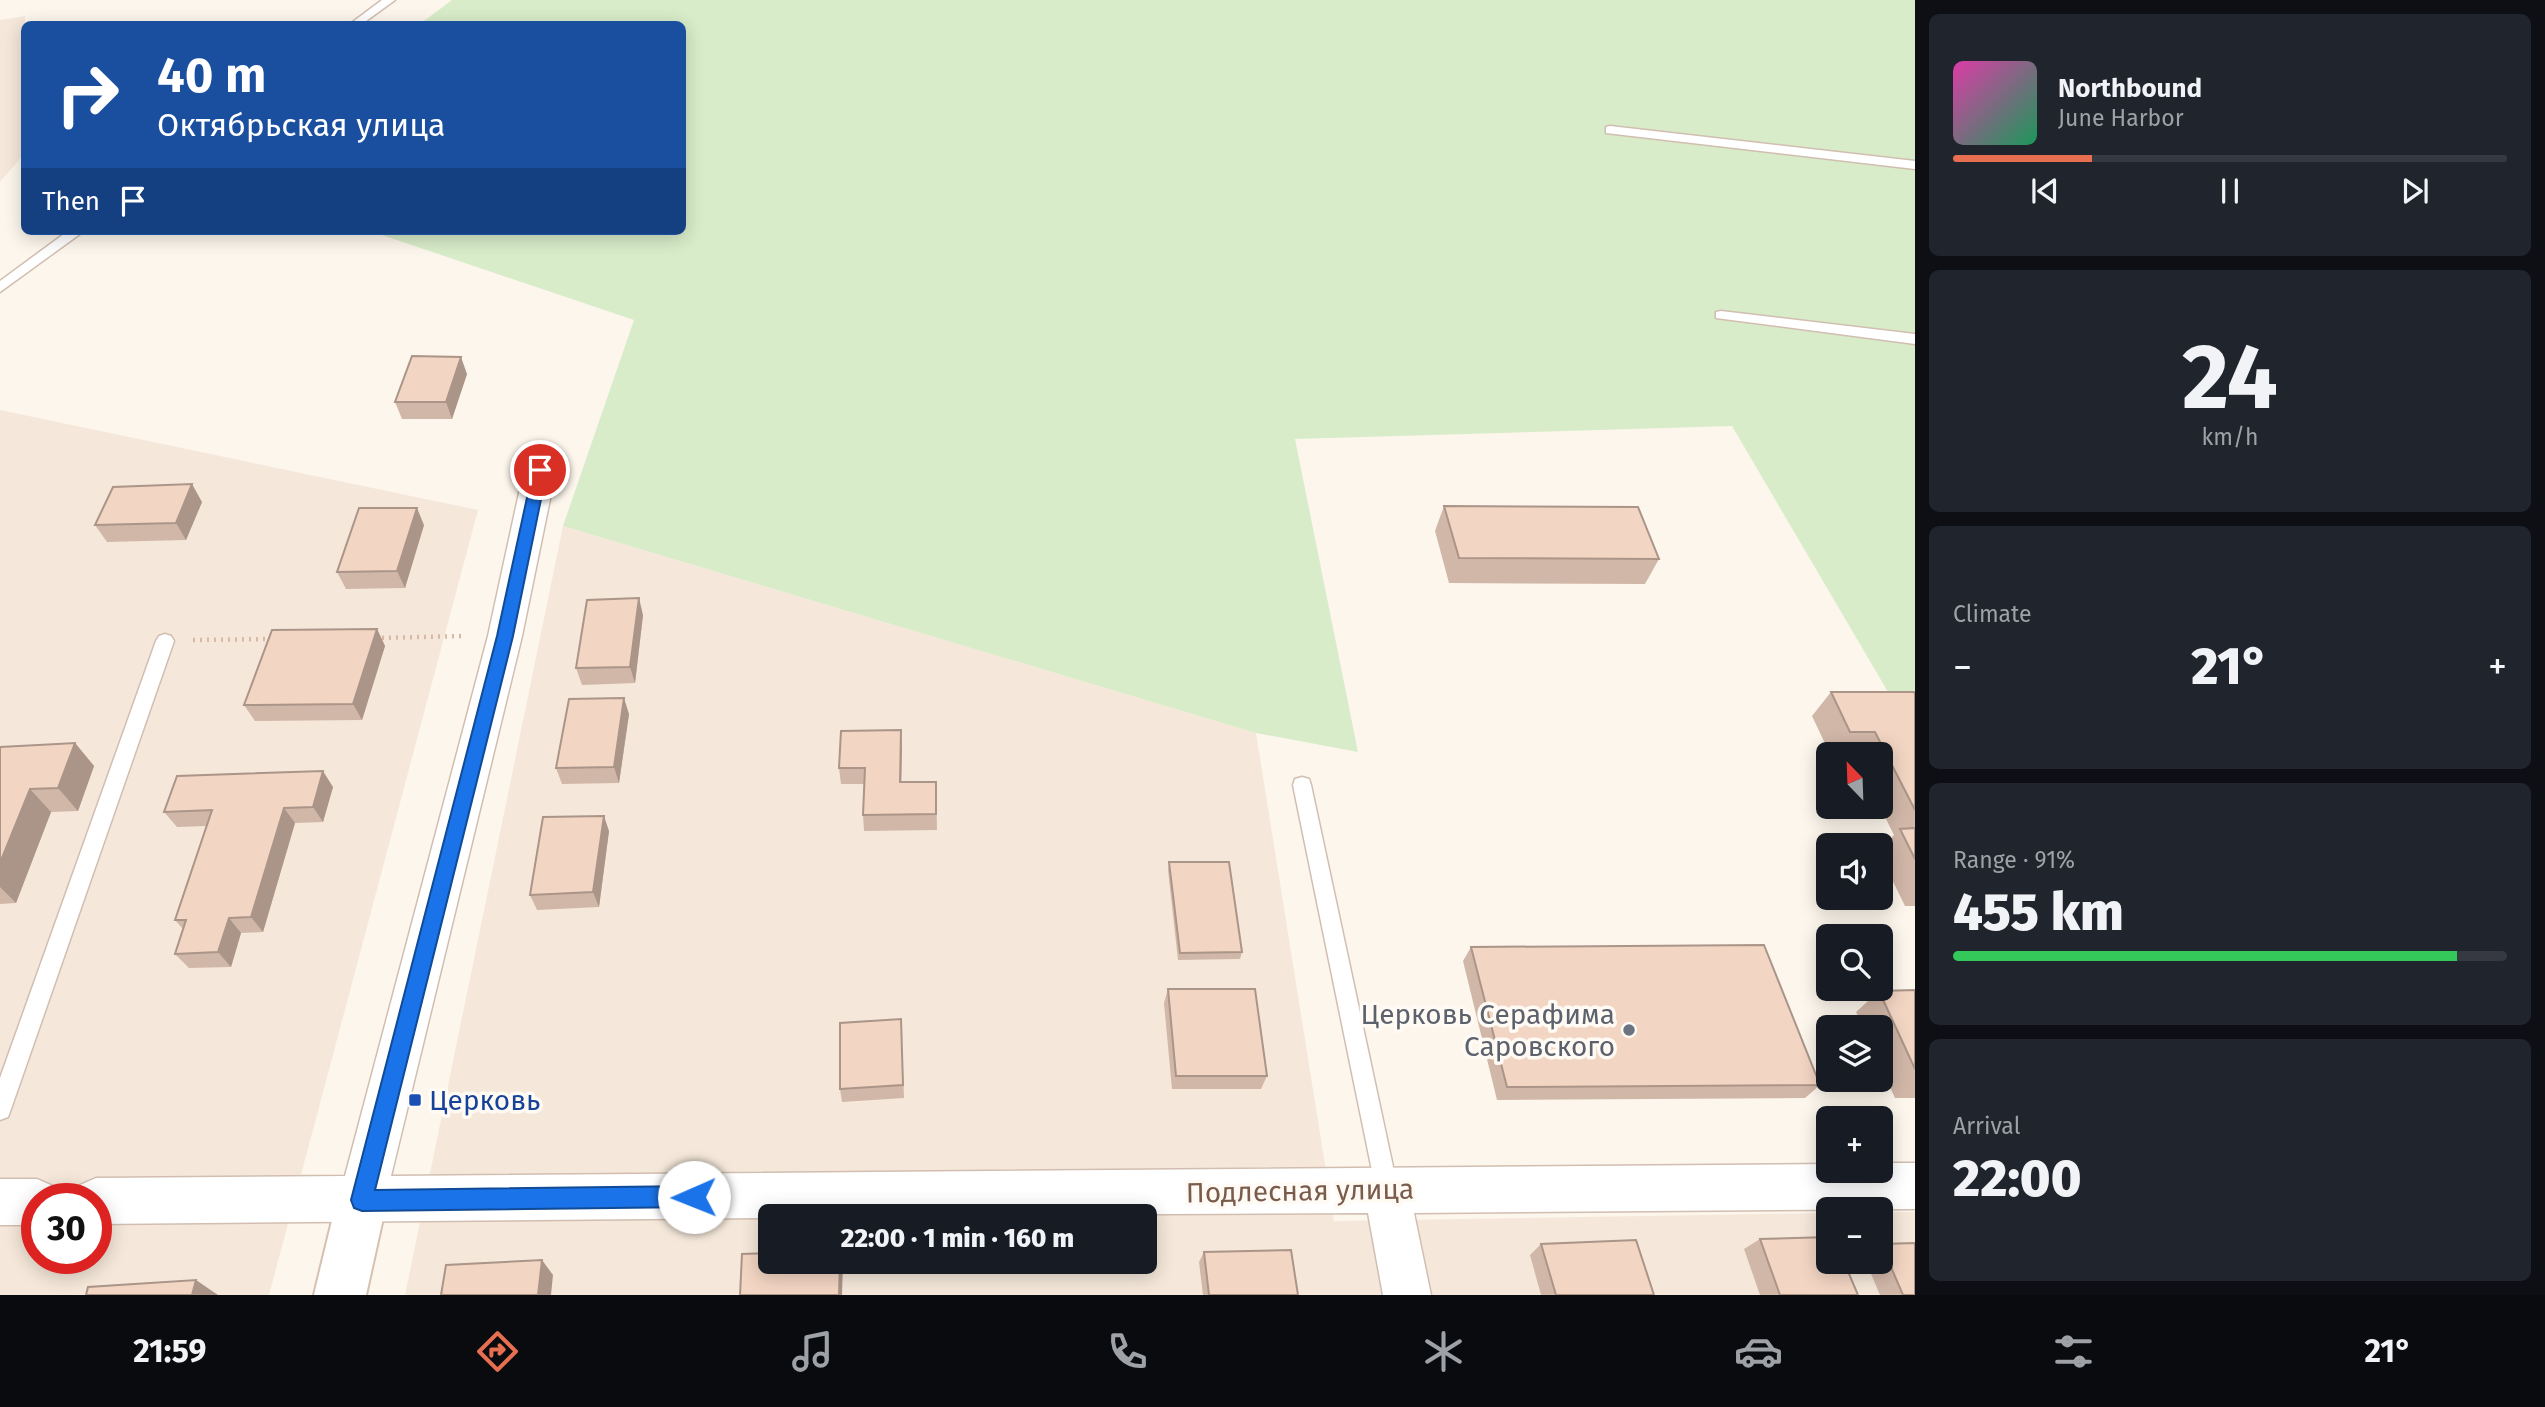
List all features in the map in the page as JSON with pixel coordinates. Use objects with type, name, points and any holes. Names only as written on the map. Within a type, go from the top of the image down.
[{"type":"street","points":[[340,1295],[505,636],[540,470]]},
{"type":"street","name":"Подлесная улица","points":[[112,1201],[1915,1186]]},
{"type":"street","points":[[1387,1190],[1407,1295]]},
{"type":"street","points":[[0,1202],[21,1202]]},
{"type":"lane","points":[[359,21],[388,0]]},
{"type":"lane","points":[[1610,130],[1915,165]]},
{"type":"lane","points":[[0,288],[72,235]]},
{"type":"lane","points":[[1721,314],[1915,339]]},
{"type":"lane","points":[[0,1109],[164,641]]},
{"type":"lane","points":[[1302,785],[1387,1190]]},
{"type":"path","points":[[369,638],[505,636]]},
{"type":"path","points":[[164,641],[274,639]]},
{"type":"shaded area","points":[[25,16],[25,21],[21,21],[21,158],[0,182],[0,20]]},
{"type":"shaded area","points":[[0,410],[478,510],[269,1295],[0,1295]]},
{"type":"shaded area","points":[[563,526],[1256,733],[1334,1221],[1816,1213],[1816,1274],[1893,1274],[1893,1212],[1915,1212],[1915,1295],[405,1295]]},
{"type":"green space","points":[[452,0],[1915,0],[1915,738],[1732,426],[1295,439],[1358,752],[1256,733],[563,526],[634,320],[382,235],[686,235],[686,21],[424,21]]},
{"type":"building","points":[[412,356],[461,357],[446,402],[395,402]]},
{"type":"building","points":[[192,484],[176,523],[95,525],[113,487]]},
{"type":"building","points":[[1444,506],[1638,507],[1659,559],[1459,558]]},
{"type":"building","points":[[359,508],[417,508],[397,571],[337,572]]},
{"type":"building","points":[[639,598],[630,667],[576,668],[587,600]]},
{"type":"building","points":[[377,629],[353,704],[244,705],[272,630]]},
{"type":"building","points":[[1831,692],[1914,692],[1915,810],[1894,769],[1894,742],[1880,742],[1875,732],[1850,732]]},
{"type":"building","points":[[624,698],[614,767],[556,768],[569,699]]},
{"type":"building","points":[[901,730],[900,782],[936,782],[936,814],[863,815],[865,768],[839,768],[841,731]]},
{"type":"building","points":[[75,743],[58,788],[30,789],[0,863],[0,747]]},
{"type":"building","points":[[323,771],[313,807],[284,808],[251,917],[229,918],[218,952],[175,954],[186,920],[175,920],[212,810],[164,812],[177,776]]},
{"type":"building","points":[[604,816],[593,892],[530,895],[543,817]]},
{"type":"building","points":[[1915,828],[1915,859],[1900,829]]},
{"type":"building","points":[[1169,862],[1229,862],[1242,952],[1180,953]]},
{"type":"building","name":"Церковь Серафима Саровского","points":[[1764,945],[1816,1075],[1816,1085],[1507,1087],[1471,947]]},
{"type":"building","points":[[1168,989],[1255,989],[1267,1076],[1176,1076]]},
{"type":"building","points":[[1915,990],[1915,1069],[1893,1021],[1893,1015],[1890,1015],[1884,1001],[1893,1001],[1893,991]]},
{"type":"building","points":[[901,1019],[903,1085],[840,1089],[840,1023]]},
{"type":"building","points":[[1816,1237],[1816,1274],[1849,1274],[1858,1295],[1780,1295],[1760,1239]]},
{"type":"building","points":[[1636,1240],[1654,1295],[1556,1295],[1541,1244]]},
{"type":"building","points":[[1915,1243],[1915,1295],[1903,1295],[1893,1272],[1893,1244]]},
{"type":"building","points":[[1291,1250],[1298,1295],[1209,1295],[1204,1252]]},
{"type":"building","points":[[758,1253],[758,1274],[840,1274],[839,1295],[740,1295],[742,1254]]},
{"type":"building","points":[[542,1260],[538,1295],[441,1295],[446,1265]]},
{"type":"building","points":[[196,1280],[192,1295],[86,1295],[88,1287]]},
{"type":"place","name":"Церковь Серафима Саровского","points":[[1629,1030]]},
{"type":"place","name":"Церковь","points":[[415,1100]]},
{"type":"route","points":[[540,470],[505,636],[362,1200],[694,1197]]}]
